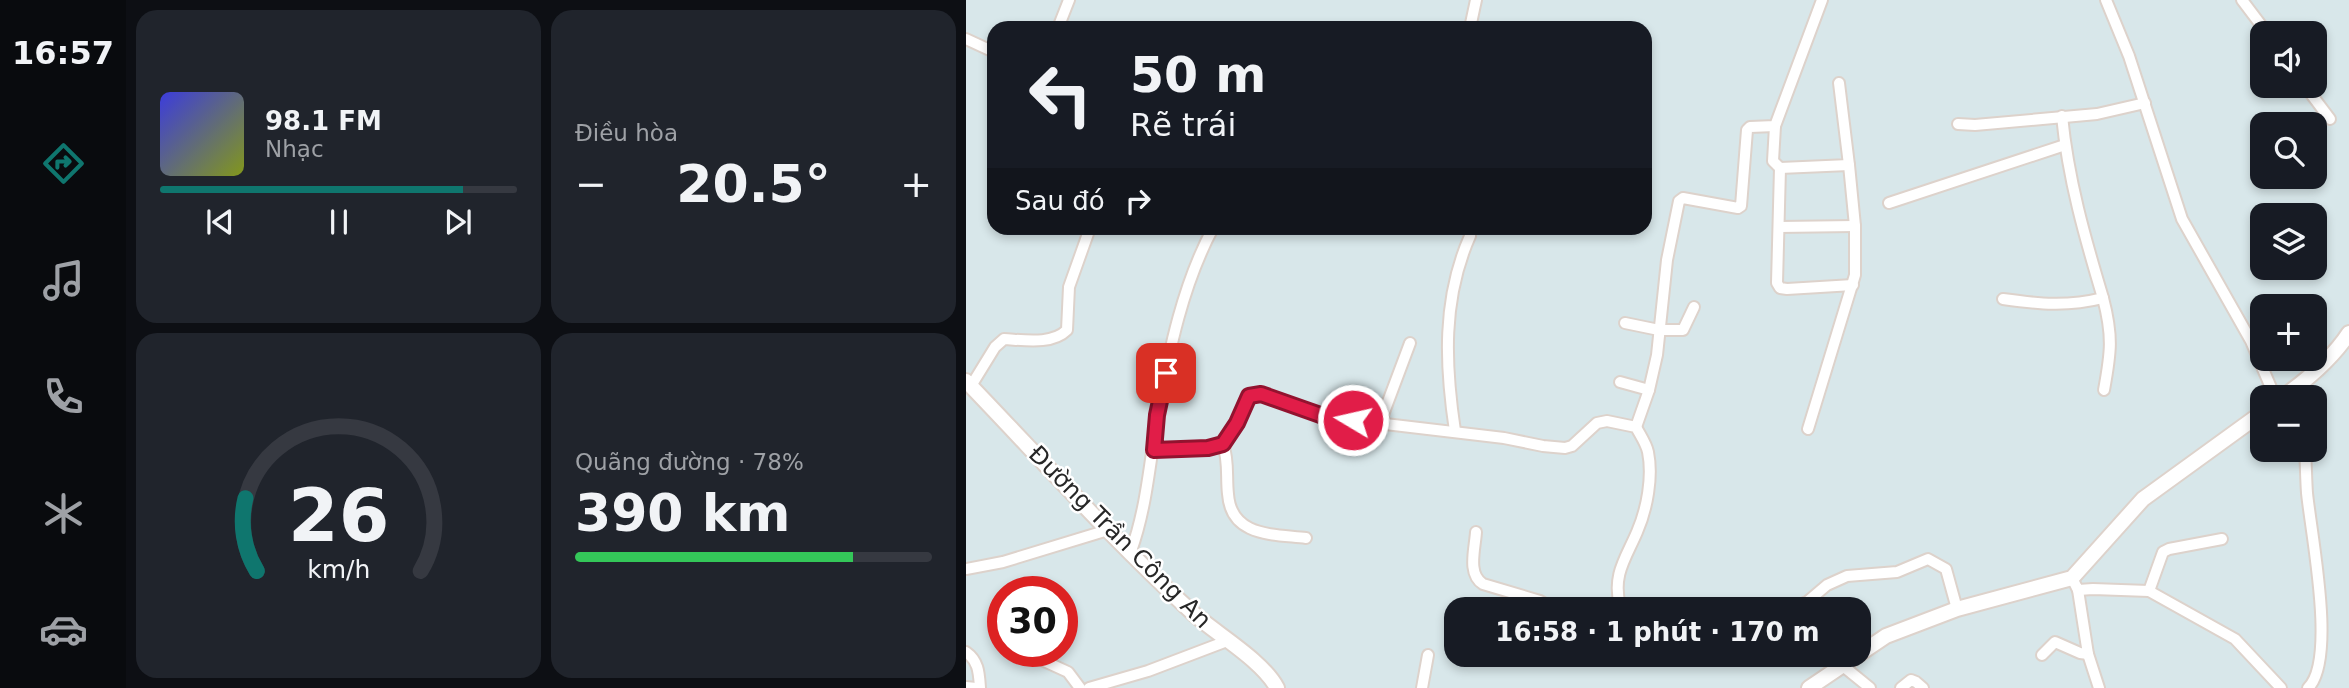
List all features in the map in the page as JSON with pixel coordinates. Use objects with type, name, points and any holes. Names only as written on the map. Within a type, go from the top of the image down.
[{"type":"street","points":[[1061,21],[1069,0]]},
{"type":"street","points":[[1472,21],[1476,0]]},
{"type":"street","points":[[1822,0],[1776,126],[1773,161],[1780,168],[1777,283],[1780,288],[1787,289],[1853,285]]},
{"type":"street","points":[[2106,0],[2129,57],[2182,219],[2251,341],[2269,385]]},
{"type":"street","points":[[2242,0],[2258,21]]},
{"type":"street","points":[[966,39],[987,49]]},
{"type":"street","points":[[1808,429],[1853,285],[1856,226],[1839,83]]},
{"type":"street","points":[[2314,98],[2330,120]]},
{"type":"street","points":[[1958,124],[1975,125],[2097,114],[2144,103]]},
{"type":"street","points":[[2062,116],[2079,219],[2110,326],[2110,356],[2104,390]]},
{"type":"street","points":[[1618,597],[1617,576],[1639,528],[1650,481],[1648,450],[1636,427],[1649,390],[1667,260],[1681,199],[1741,206],[1746,130],[1750,127],[1776,126]]},
{"type":"street","points":[[1889,203],[2065,145]]},
{"type":"street","points":[[1780,168],[1849,165]]},
{"type":"street","points":[[1779,227],[1856,226]]},
{"type":"street","points":[[969,384],[995,347],[1004,340],[1045,340],[1061,336],[1067,330],[1069,287],[1088,235]]},
{"type":"street","points":[[1131,551],[1139,529],[1154,450],[1157,415],[1175,332],[1196,259],[1209,235]]},
{"type":"street","points":[[1455,431],[1446,344],[1459,260],[1470,236]]},
{"type":"street","points":[[2003,299],[2056,305],[2077,304],[2103,298]]},
{"type":"street","points":[[1625,323],[1659,330],[1683,330],[1694,307]]},
{"type":"street","points":[[2307,385],[2349,332]]},
{"type":"street","points":[[1380,423],[1410,343]]},
{"type":"street","points":[[1620,382],[1649,390]]},
{"type":"street","name":"Đường Trần Công An","points":[[969,384],[1108,530],[1193,613],[1247,656],[1277,688]]},
{"type":"street","points":[[1154,450],[1208,448],[1223,444],[1237,423],[1249,396],[1261,394],[1326,417],[1455,431],[1565,449],[1597,423],[1607,421],[1636,427]]},
{"type":"street","points":[[2099,688],[2088,654],[2075,584],[2143,499],[2250,421]]},
{"type":"street","points":[[1223,444],[1227,457],[1227,495],[1236,520],[1263,532],[1306,538]]},
{"type":"street","points":[[2306,462],[2322,640],[2313,682],[2308,688]]},
{"type":"street","points":[[966,569],[1003,562],[1108,530]]},
{"type":"street","points":[[1476,532],[1473,573],[1476,580],[1527,597]]},
{"type":"street","points":[[2149,591],[2163,552],[2222,539]]},
{"type":"street","points":[[1813,597],[1827,585],[1847,576],[1897,572],[1928,559],[1945,569],[1957,609]]},
{"type":"street","points":[[1871,646],[1886,636],[1957,609],[2075,584],[2093,589],[2149,591],[2235,639],[2281,688]]},
{"type":"street","points":[[1089,688],[1148,671],[1227,641]]},
{"type":"street","points":[[2042,655],[2055,642],[2088,654]]},
{"type":"street","points":[[966,652],[973,657],[978,670],[978,688],[966,687]]},
{"type":"street","points":[[1422,688],[1429,655]]},
{"type":"street","points":[[1057,667],[1068,672],[1080,688]]},
{"type":"street","points":[[1809,688],[1841,667]]},
{"type":"street","points":[[1844,667],[1870,688]]},
{"type":"street","points":[[1901,688],[1911,680],[1923,688]]},
{"type":"route","points":[[1166,373],[1157,415],[1154,450],[1208,448],[1223,444],[1237,423],[1249,396],[1261,394],[1301,410],[1326,417],[1353,420]]}]
